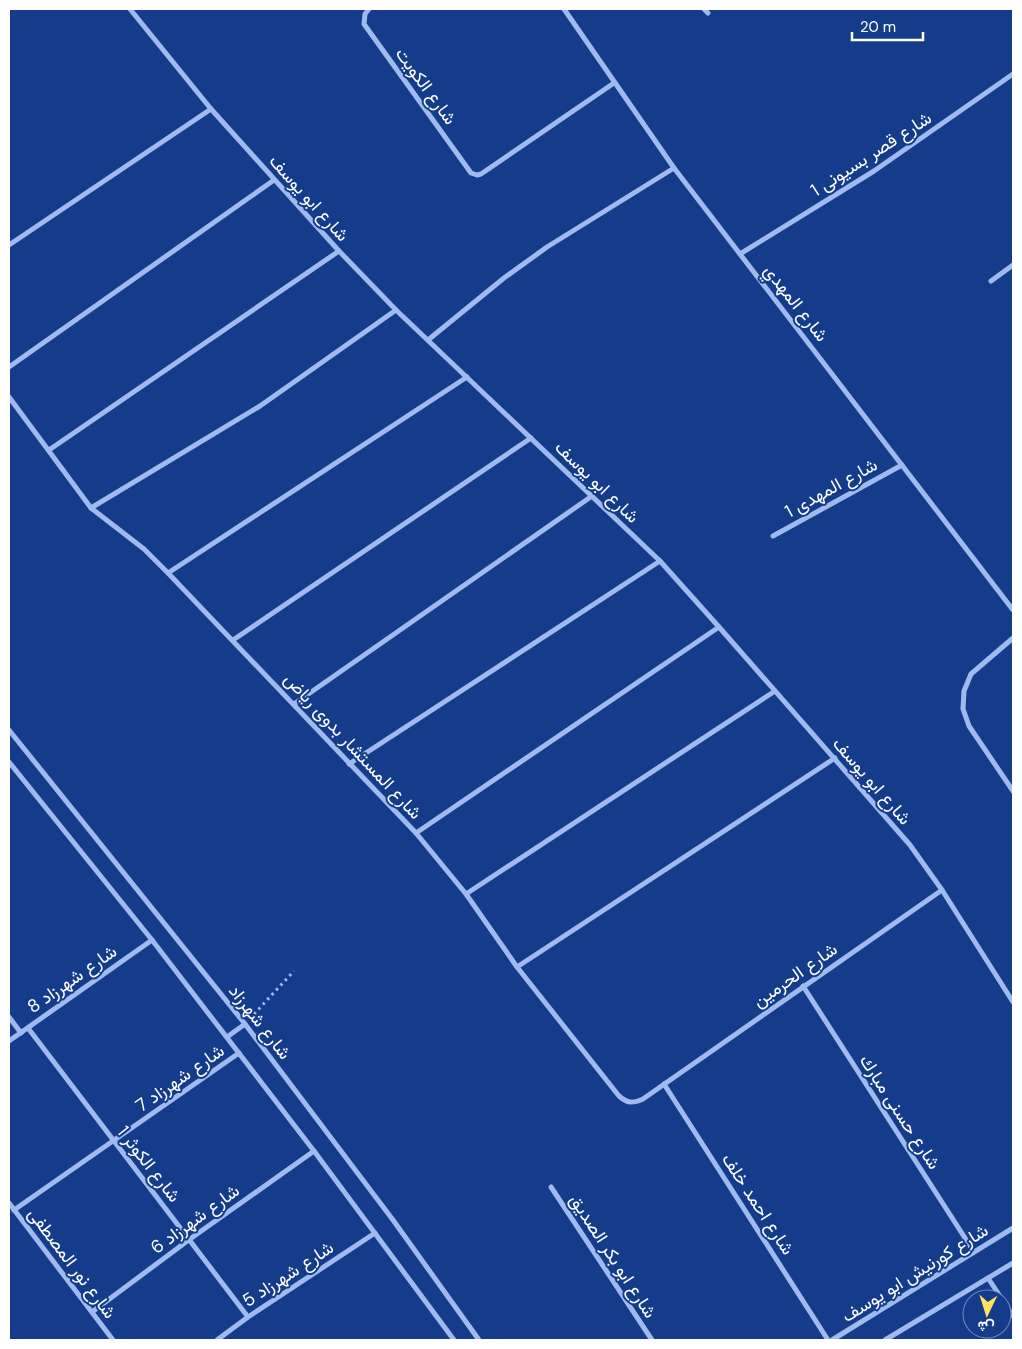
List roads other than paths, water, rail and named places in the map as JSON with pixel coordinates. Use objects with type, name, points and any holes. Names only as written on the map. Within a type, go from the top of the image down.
[{"type":"street","name":"شارع ابو يوسف","points":[[130,9],[211,109],[339,252],[396,310],[660,561],[910,845],[942,890],[1013,1002]]},
{"type":"street","name":"شارع الكويت","points":[[369,9],[365,14],[364,24],[471,173],[477,175],[614,83]]},
{"type":"street","name":"شارع المهدي","points":[[564,9],[674,168],[1013,610]]},
{"type":"street","name":"شارع قصر بسيونى 1","points":[[740,254],[874,171],[1013,74]]},
{"type":"street","points":[[9,245],[211,109]]},
{"type":"street","points":[[428,340],[504,278],[547,247],[674,168]]},
{"type":"street","points":[[9,367],[274,180]]},
{"type":"street","points":[[49,450],[339,252]]},
{"type":"street","points":[[991,281],[1013,265]]},
{"type":"street","points":[[91,508],[260,406],[396,310]]},
{"type":"street","points":[[168,573],[467,377]]},
{"type":"street","name":"شارع المستشار بدوى رياض","points":[[9,397],[91,508],[144,550],[168,573],[416,833],[466,894],[517,967],[619,1096],[625,1102],[634,1103],[664,1084]]},
{"type":"street","points":[[233,640],[531,438]]},
{"type":"street","name":"شارع المهدى 1","points":[[773,536],[902,465]]},
{"type":"street","points":[[294,704],[592,496]]},
{"type":"street","points":[[349,764],[660,561]]},
{"type":"street","points":[[416,833],[719,628]]},
{"type":"street","points":[[1013,638],[971,674],[964,691],[963,709],[969,726],[1013,790]]},
{"type":"street","points":[[466,894],[775,691]]},
{"type":"street","name":"شارع شهرزاد","points":[[9,730],[245,1024],[393,1220],[478,1340]]},
{"type":"street","points":[[517,967],[835,758]]},
{"type":"street","name":"شارع شهرزاد","points":[[9,762],[152,940],[314,1150],[454,1340]]},
{"type":"street","name":"شارع الحرمين","points":[[664,1084],[942,890]]},
{"type":"street","name":"شارع شهرزاد 8","points":[[9,1041],[152,940]]},
{"type":"street","name":"شارع حسنى مبارك","points":[[803,986],[974,1252]]},
{"type":"street","points":[[9,1017],[21,1033]]},
{"type":"street","points":[[227,1037],[245,1024]]},
{"type":"street","name":"شارع الكوثر 1","points":[[28,1028],[248,1317]]},
{"type":"street","name":"شارع شهرزاد 7","points":[[14,1210],[240,1054]]},
{"type":"street","name":"شارع احمد خلف","points":[[664,1084],[830,1340]]},
{"type":"street","name":"شارع شهرزاد 6","points":[[92,1312],[314,1150]]},
{"type":"street","name":"شارع ابو بكر الصديق","points":[[551,1187],[652,1340]]},
{"type":"street","name":"شارع نور المصطفى","points":[[9,1203],[113,1340]]},
{"type":"street","name":"شارع كورنيش ابو يوسف","points":[[830,1340],[1013,1228]]},
{"type":"street","name":"شارع شهرزاد 5","points":[[217,1340],[248,1317],[375,1233]]},
{"type":"street","points":[[885,1340],[1013,1263]]},
{"type":"street","points":[[988,1278],[1013,1316]]}]
